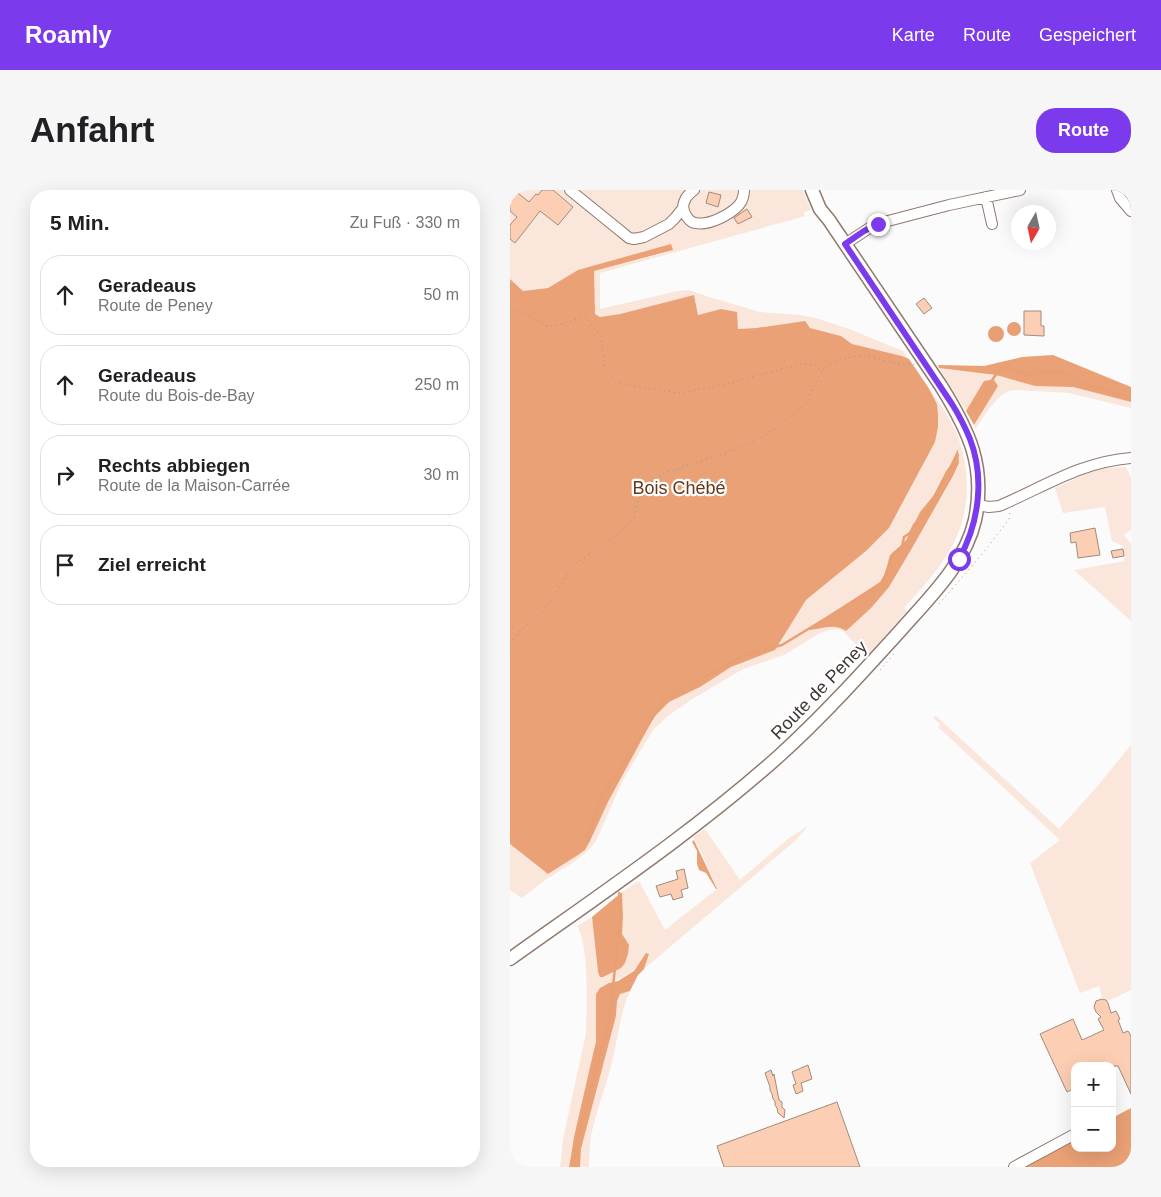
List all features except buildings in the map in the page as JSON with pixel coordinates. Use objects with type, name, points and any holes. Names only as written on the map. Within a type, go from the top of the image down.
[{"type":"main road","points":[[812,190],[820,209],[830,220]]},
{"type":"main road","points":[[820,190],[830,220]]},
{"type":"main road","name":"Route de Peney","points":[[510,959],[686,831],[754,778],[805,732],[871,663],[947,576],[969,538],[973,528],[979,487],[975,457],[970,440],[941,386],[830,220]]},
{"type":"street","points":[[570,190],[632,239],[644,237],[669,224],[684,221],[704,224],[719,219],[739,205],[744,190]]},
{"type":"street","points":[[669,224],[683,208],[686,198],[694,190]]},
{"type":"street","points":[[845,244],[871,227],[883,222],[949,205],[1020,190]]},
{"type":"street","points":[[1117,190],[1120,198],[1131,211]]},
{"type":"street","points":[[986,197],[992,224]]},
{"type":"street","points":[[683,208],[684,213],[691,222]]},
{"type":"street","points":[[977,506],[994,507],[1080,469],[1101,462],[1131,458]]},
{"type":"street","points":[[1014,1167],[1071,1136]]},
{"type":"path","points":[[510,309],[536,318],[546,326],[555,326],[585,317],[601,336],[606,371],[617,382],[630,385],[681,393],[736,382],[803,364],[815,365],[822,371]]},
{"type":"path","points":[[510,644],[519,632],[541,613],[555,596],[572,566],[601,548],[634,518],[638,500],[649,483],[664,473],[735,450],[775,429],[807,402],[822,371],[830,363],[859,356],[900,365],[913,365]]},
{"type":"path","points":[[1006,503],[1010,514],[1006,523]]},
{"type":"shaded area","points":[[510,190],[803,190],[811,210],[804,212],[805,216],[600,273],[600,309],[689,290],[760,312],[801,315],[819,319],[903,351],[909,359],[852,344],[841,336],[810,328],[799,322],[738,329],[721,309],[698,315],[694,295],[620,314],[600,317],[595,314],[593,271],[673,251],[578,270],[548,288],[523,291],[510,279]]},
{"type":"shaded area","points":[[1011,322],[1017,322],[1021,329],[1017,336],[1011,336],[1007,332],[1007,326]]},
{"type":"shaded area","points":[[993,326],[999,326],[1004,331],[1002,340],[993,342],[988,337],[988,331]]},
{"type":"shaded area","points":[[939,368],[996,375],[1035,386],[1073,387],[1131,402],[1131,408],[1069,393],[1014,390],[1006,392],[997,399],[975,429],[974,425],[998,386],[984,381],[966,411]]},
{"type":"shaded area","points":[[928,387],[950,420],[961,447],[967,477],[965,508],[962,523],[949,551],[934,574],[904,608],[907,611],[867,656],[843,631],[838,629],[829,630],[820,633],[784,655],[743,669],[669,715],[653,730],[623,780],[596,841],[591,847],[579,858],[545,880],[522,898],[510,890],[510,844],[548,874],[585,850],[608,802],[654,717],[669,702],[700,687],[731,667],[775,650],[806,600],[866,551],[889,528],[935,442],[938,414],[937,404]],"holes":[[[958,450],[959,463],[953,477],[889,587],[846,631],[837,627],[807,630],[880,582],[892,553],[906,540],[920,512],[938,490]]]},
{"type":"shaded area","points":[[1126,467],[1131,478],[1131,530],[1124,535],[1131,544],[1131,621],[1074,570],[1125,561],[1123,546],[1112,541],[1105,507],[1063,513],[1055,488],[1094,470]]},
{"type":"shaded area","points":[[936,716],[1059,829],[1131,745],[1131,990],[1108,1001],[1102,998],[1099,986],[1080,993],[1030,863],[1060,840],[938,727],[940,724],[933,718]]},
{"type":"shaded area","points":[[808,826],[796,840],[644,969],[649,955],[626,975],[609,983],[597,1028],[594,1051],[569,1167],[560,1167],[563,1139],[586,1028],[587,990],[584,947],[577,926],[592,917],[598,972],[625,939],[622,934],[622,892],[639,881],[665,930],[717,889],[693,837],[705,829],[740,880],[789,838]]},
{"type":"shaded area","points":[[630,991],[593,1127],[589,1167],[580,1167],[581,1149],[616,1016],[617,1001],[620,994]]},
{"type":"green space","name":"Bois Chébé","points":[[671,244],[673,250],[594,271],[595,314],[600,317],[620,314],[694,295],[698,315],[721,309],[737,312],[738,329],[805,321],[810,328],[841,336],[852,344],[909,359],[937,404],[938,427],[935,442],[889,528],[866,551],[806,600],[775,650],[731,667],[700,687],[669,702],[654,717],[608,802],[585,850],[548,874],[510,844],[510,279],[523,291],[548,288],[578,270]]},
{"type":"green space","points":[[1053,355],[1131,387],[1131,402],[1073,387],[1035,386],[996,375],[939,368],[938,365],[984,366],[1022,357]]},
{"type":"green space","points":[[994,380],[998,386],[974,425],[966,411],[984,381]]},
{"type":"green space","points":[[958,449],[959,463],[953,476],[889,587],[871,608],[846,631],[836,627],[806,630],[880,582],[892,553],[906,540],[920,512],[938,490]]},
{"type":"green space","points":[[694,840],[717,889],[706,873],[699,870],[697,851],[692,842]]},
{"type":"green space","points":[[622,892],[622,934],[629,945],[628,954],[621,968],[600,977],[592,917]]},
{"type":"green space","points":[[646,953],[649,954],[644,969],[638,975],[630,991],[620,994],[617,1001],[616,1016],[581,1149],[580,1167],[569,1167],[596,1041],[596,994],[600,988],[618,981],[634,971]]},
{"type":"green space","points":[[1131,1108],[1131,1167],[1014,1167],[1071,1136],[1071,1152],[1116,1152],[1116,1116]]},
{"type":"waterway","points":[[972,407],[1001,368],[1030,374],[1058,371],[1085,384],[1131,398]]},
{"type":"waterway","points":[[586,843],[601,798],[664,700],[746,654],[782,645],[879,586],[886,575],[891,556],[902,547],[904,537],[910,533],[914,525],[926,513],[958,455]]},
{"type":"waterway","points":[[574,1167],[581,1124],[609,1023],[621,913],[619,893]]},
{"type":"route","points":[[878,224],[845,244],[952,404],[967,431],[975,457],[979,487],[977,506],[973,528],[959,559]]}]
